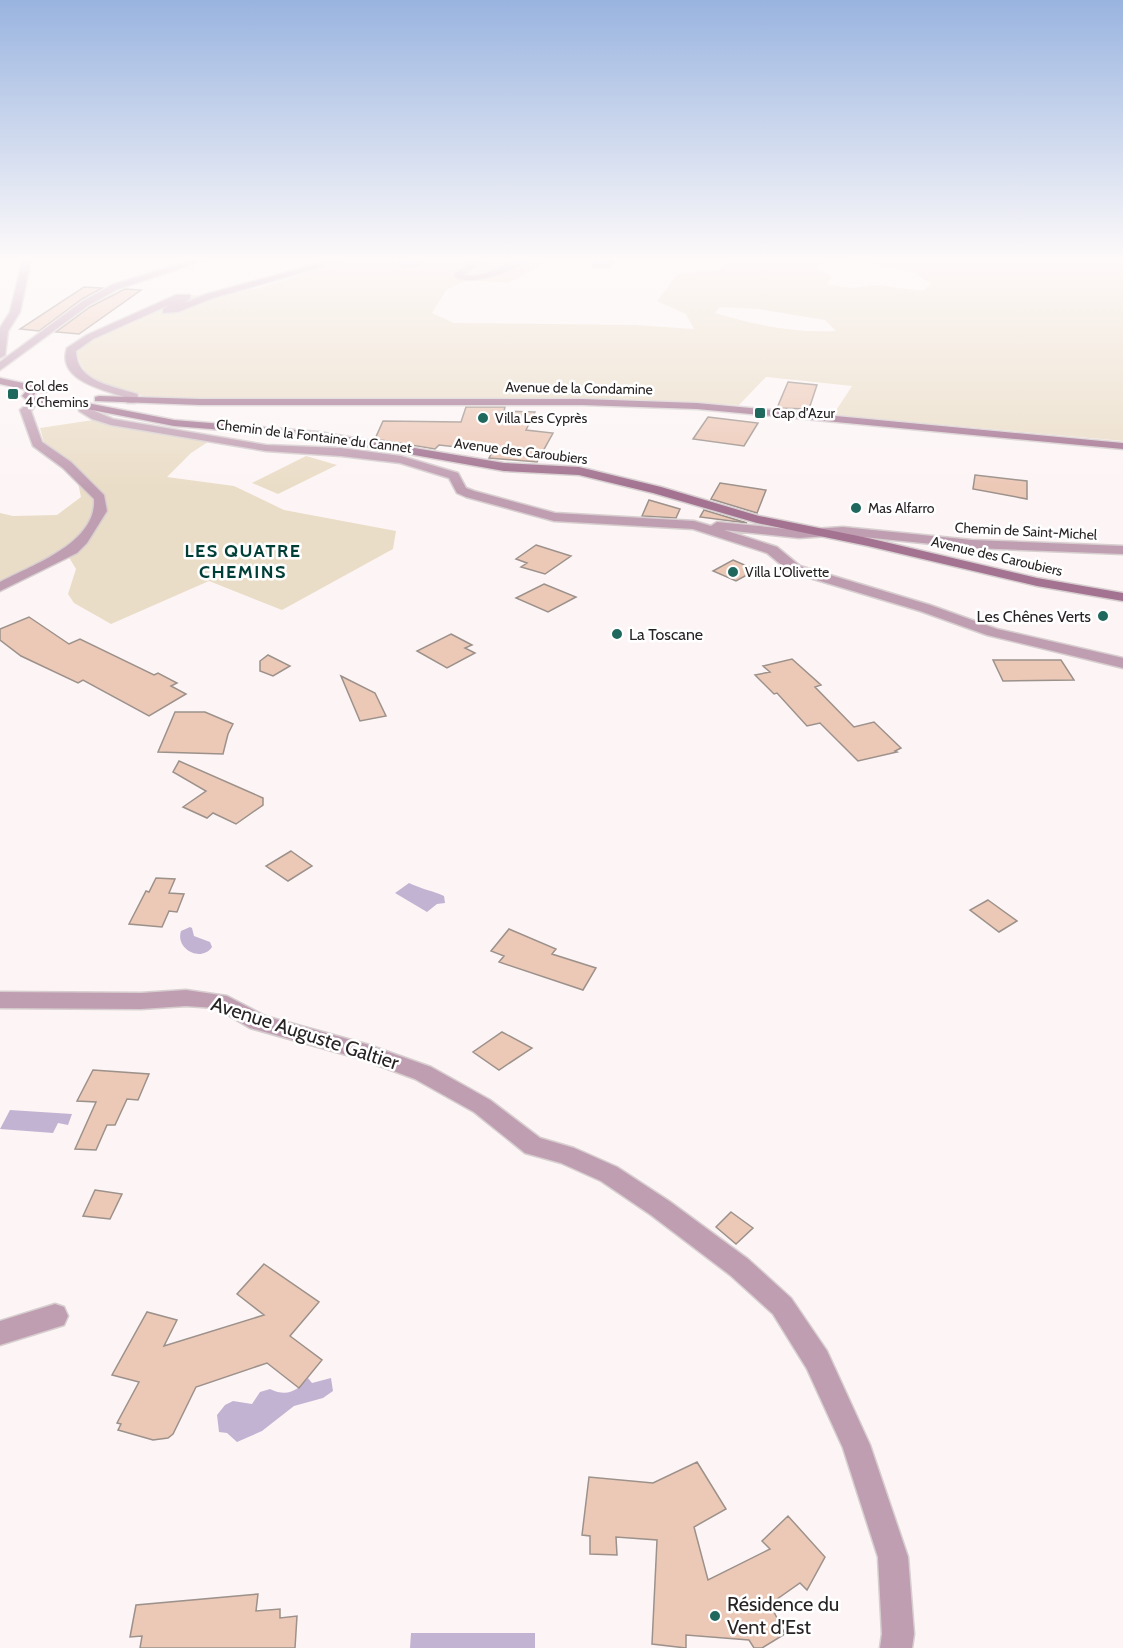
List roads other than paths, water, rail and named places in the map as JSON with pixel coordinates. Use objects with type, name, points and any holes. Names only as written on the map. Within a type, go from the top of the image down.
[{"type":"main road","points":[[0,381],[34,395]]},
{"type":"main road","name":"Avenue de la Condamine","points":[[34,395],[131,401],[572,402],[697,406],[1123,446]]},
{"type":"main road","name":"Avenue des Caroubiers","points":[[34,395],[174,423],[319,435],[504,467],[579,471],[657,490],[757,519],[1037,582],[1123,597]]},
{"type":"street","points":[[1,362],[3,336]]},
{"type":"street","points":[[1,362],[39,336]]},
{"type":"street","points":[[92,336],[71,350],[71,362],[75,370],[84,378],[133,396],[131,401]]},
{"type":"street","points":[[0,587],[72,550],[82,540],[101,511],[100,498],[67,465],[37,444],[25,410],[34,395]]},
{"type":"street","name":"Chemin de la Fontaine du Cannet","points":[[87,406],[83,409],[96,417],[132,426],[266,448],[341,452],[401,460],[454,476],[462,490],[470,494],[554,517],[694,525],[772,550],[795,569],[925,608],[992,632],[1123,663]]},
{"type":"street","name":"Chemin de Saint-Michel","points":[[694,525],[744,527],[799,534],[843,531],[972,544],[1123,550]]},
{"type":"street","name":"Avenue Auguste Galtier","points":[[0,1000],[141,1001],[186,998],[220,1001],[258,1022],[366,1052],[423,1073],[482,1106],[533,1146],[566,1155],[609,1174],[660,1208],[739,1267],[782,1306],[817,1360],[856,1444],[893,1557],[898,1634],[896,1648]]},
{"type":"street","points":[[0,1333],[55,1316]]},
{"type":"place","name":"Col des 4 Chemins","points":[[13,394]]},
{"type":"place","name":"Cap d’Azur","points":[[760,413]]},
{"type":"place","name":"Villa Les Cyprès","points":[[483,418]]},
{"type":"place","name":"Mas Alfarro","points":[[856,508]]},
{"type":"place","name":"Villa L'Olivette","points":[[733,572]]},
{"type":"place","name":"Les Chênes Verts","points":[[1103,616]]},
{"type":"place","name":"La Toscane","points":[[617,634]]},
{"type":"place","name":"Résidence du Vent d'Est","points":[[715,1616]]},
{"type":"district","name":"LES QUATRE CHEMINS","points":[[243,561]]}]
